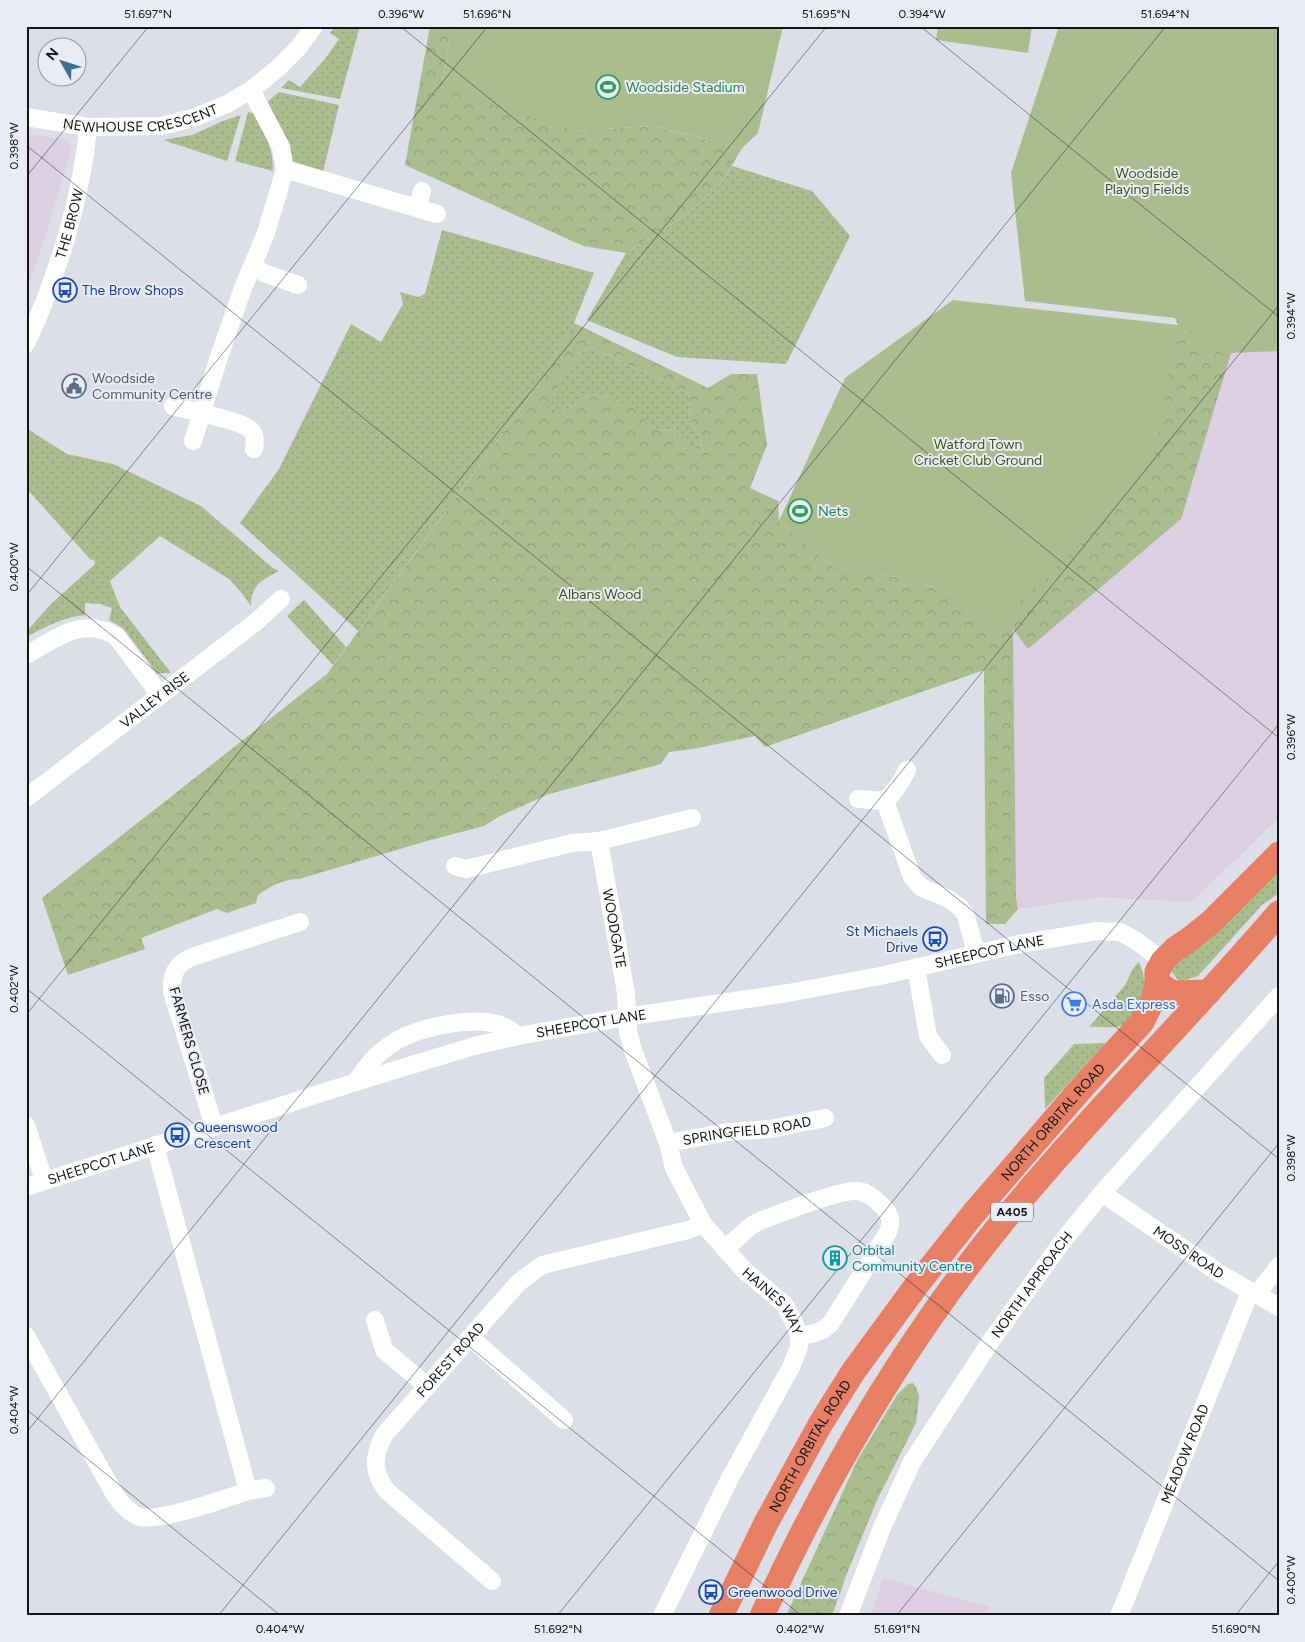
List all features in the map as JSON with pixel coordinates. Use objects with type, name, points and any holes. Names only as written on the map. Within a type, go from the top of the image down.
[{"type":"highway","points":[[1209,992],[1173,993],[1160,972],[1175,949],[1210,923],[1279,854]]},
{"type":"highway","name":"NORTH ORBITAL ROAD","points":[[762,1616],[784,1568],[845,1454],[899,1365],[953,1288],[1000,1226],[1060,1155],[1209,992],[1279,912]]},
{"type":"highway","name":"NORTH ORBITAL ROAD","points":[[721,1616],[766,1523],[821,1423],[853,1372],[916,1286],[973,1214],[1066,1106],[1142,1022],[1151,1005],[1160,972]]},
{"type":"street","name":"NEWHOUSE CRESCENT","points":[[26,117],[88,127],[161,126],[193,118],[227,104],[251,90],[277,69],[299,47],[314,26]]},
{"type":"street","points":[[193,441],[228,331],[266,233],[285,169],[281,147],[251,90]]},
{"type":"street","name":"THE BROW","points":[[26,344],[55,273],[74,206],[87,142],[88,127]]},
{"type":"street","points":[[285,169],[420,199],[437,214]]},
{"type":"street","points":[[254,266],[264,273],[298,285]]},
{"type":"street","points":[[173,406],[227,420],[251,430],[256,439],[254,449]]},
{"type":"street","name":"VALLEY RISE","points":[[26,798],[256,622],[281,599]]},
{"type":"street","points":[[26,655],[73,630],[85,627],[106,630],[116,636],[160,695]]},
{"type":"street","points":[[858,799],[884,801],[902,783],[907,770]]},
{"type":"street","points":[[884,801],[912,877],[922,888],[947,898],[961,908],[966,916],[976,953]]},
{"type":"street","points":[[455,866],[466,869],[572,843],[599,841],[692,818]]},
{"type":"street","name":"WOODGATE","points":[[599,841],[626,993],[626,1016]]},
{"type":"street","name":"FARMERS CLOSE","points":[[214,1126],[172,992],[171,982],[173,974],[182,961],[300,922]]},
{"type":"street","name":"SHEEPCOT LANE","points":[[26,1186],[474,1046],[518,1036],[626,1016],[788,993],[880,976],[976,953],[1097,931],[1120,932],[1135,940],[1160,972]]},
{"type":"street","points":[[916,967],[928,1036],[942,1055]]},
{"type":"street","name":"NORTH APPROACH","points":[[848,1616],[881,1530],[912,1462],[991,1340],[1062,1242],[1102,1193],[1279,996]]},
{"type":"street","name":"HAINES WAY","points":[[626,1016],[633,1050],[668,1142],[674,1168],[703,1224],[744,1270],[784,1304],[799,1336],[799,1347],[791,1367],[729,1480],[662,1616]]},
{"type":"street","points":[[356,1082],[371,1060],[392,1043],[430,1028],[449,1023],[489,1022],[507,1028],[518,1036]]},
{"type":"street","name":"SPRINGFIELD ROAD","points":[[668,1142],[728,1132],[770,1129],[825,1118]]},
{"type":"street","points":[[26,1126],[44,1180]]},
{"type":"street","points":[[155,1145],[248,1491]]},
{"type":"street","points":[[725,1249],[752,1225],[762,1220],[842,1193],[857,1191],[866,1194],[873,1197],[886,1210],[892,1219],[891,1226],[832,1323],[825,1330],[799,1336]]},
{"type":"street","name":"MOSS ROAD","points":[[1102,1193],[1176,1245],[1253,1294],[1279,1307]]},
{"type":"street","name":"FOREST ROAD","points":[[492,1580],[387,1491],[376,1473],[376,1454],[384,1435],[518,1282],[542,1264],[688,1230],[703,1224]]},
{"type":"street","name":"MEADOW ROAD","points":[[1118,1616],[1253,1294],[1279,1266]]},
{"type":"street","points":[[375,1320],[384,1350],[427,1386]]},
{"type":"street","points":[[26,1336],[115,1495],[124,1507],[130,1511],[138,1516],[160,1516],[248,1491],[266,1488]]},
{"type":"street","points":[[470,1337],[564,1420]]},
{"type":"shaded area","points":[[26,134],[64,139],[72,147],[26,292]]},
{"type":"shaded area","points":[[1206,345],[1279,350],[1279,818],[1191,902],[1100,897],[1018,909],[1016,897],[1013,608]]},
{"type":"shaded area","points":[[883,1578],[989,1607],[985,1616],[871,1616]]},
{"type":"green space","points":[[335,26],[360,26],[340,99],[281,88],[289,80],[300,87],[325,59],[339,39],[330,33]]},
{"type":"green space","points":[[430,26],[452,26],[443,81],[575,131],[653,126],[742,148],[723,181],[688,214],[626,253],[583,246],[405,165]]},
{"type":"green space","name":"Woodside Stadium","points":[[452,26],[783,26],[758,133],[742,148],[654,126],[575,131],[452,92],[443,82]]},
{"type":"green space","points":[[938,26],[1032,26],[1028,53],[936,40]]},
{"type":"green space","name":"Woodside Playing Fields","points":[[1059,26],[1279,26],[1279,350],[1206,345],[1175,318],[1025,301],[1011,173]]},
{"type":"green space","points":[[279,92],[339,105],[323,172],[293,163],[266,103]]},
{"type":"green space","points":[[248,112],[255,114],[266,135],[272,155],[273,171],[235,161]]},
{"type":"green space","points":[[241,115],[227,161],[163,140],[192,135]]},
{"type":"green space","points":[[732,166],[812,191],[850,236],[786,364],[677,357],[587,320],[626,253],[688,214],[723,181]]},
{"type":"green space","points":[[442,230],[594,273],[574,323],[532,393],[358,631],[240,523],[279,469],[351,324],[381,342],[403,304],[400,292],[418,297],[425,294]]},
{"type":"green space","name":"Watford Town Cricket Club Ground","points":[[953,300],[1178,325],[1151,477],[1013,608],[1013,628],[996,637],[952,596],[916,580],[833,567],[779,521],[845,378]]},
{"type":"green space","name":"Albans Wood","points":[[1279,311],[1279,351],[1231,353],[1181,519],[1028,649],[1013,629],[1016,897],[1018,909],[1005,924],[986,924],[984,670],[765,747],[755,736],[669,752],[661,764],[549,794],[500,816],[484,826],[299,879],[282,882],[258,895],[256,903],[227,913],[217,909],[141,938],[145,949],[68,975],[42,898],[327,674],[532,393],[574,323],[708,388],[731,374],[757,374],[767,445],[750,488],[778,501],[779,521],[833,567],[916,580],[952,596],[996,637],[1013,627],[1013,608],[1178,325],[1175,318]],"holes":[[[591,348],[684,390],[689,398],[690,422],[700,436],[703,454],[677,431],[654,430],[635,409],[606,395],[587,395],[565,412],[545,407],[583,351]]]},
{"type":"green space","points":[[591,348],[684,390],[689,398],[690,422],[700,436],[703,455],[677,431],[654,430],[646,422],[587,395],[565,412],[544,407],[583,351]]},
{"type":"green space","points":[[26,428],[67,454],[113,464],[201,506],[273,568],[279,571],[263,580],[255,588],[251,606],[229,579],[160,536],[110,581],[120,607],[171,673],[157,673],[123,628],[109,620],[112,608],[100,604],[85,603],[85,615],[62,620],[26,637],[26,632],[51,604],[94,565],[95,561],[90,559],[26,488]]},
{"type":"green space","points":[[304,600],[346,647],[333,665],[287,616]]},
{"type":"green space","points":[[1279,866],[1279,893],[1262,905],[1198,976],[1183,981],[1178,980],[1172,972],[1172,968]]},
{"type":"green space","points":[[1139,962],[1144,977],[1144,990],[1137,1010],[1124,1025],[1116,1027],[1089,1027],[1125,985],[1134,967]]},
{"type":"green space","points":[[1106,1043],[1045,1109],[1044,1078],[1074,1044]]},
{"type":"green space","points":[[913,1383],[919,1397],[916,1423],[877,1500],[832,1616],[786,1616],[858,1459],[897,1395],[908,1384]]},
{"type":"place","name":"Woodside Stadium","points":[[608,87]]},
{"type":"place","name":"The Brow Shops","points":[[65,290]]},
{"type":"place","name":"Woodside Community Centre","points":[[74,386]]},
{"type":"place","name":"Nets","points":[[800,511]]},
{"type":"place","name":"St Michaels Drive","points":[[935,939]]},
{"type":"place","name":"Esso","points":[[1002,996]]},
{"type":"place","name":"Asda Express","points":[[1074,1004]]},
{"type":"place","name":"Queenswood Crescent","points":[[177,1135]]},
{"type":"place","name":"Orbital Community Centre","points":[[835,1258]]},
{"type":"place","name":"Greenwood Drive","points":[[711,1592]]}]
